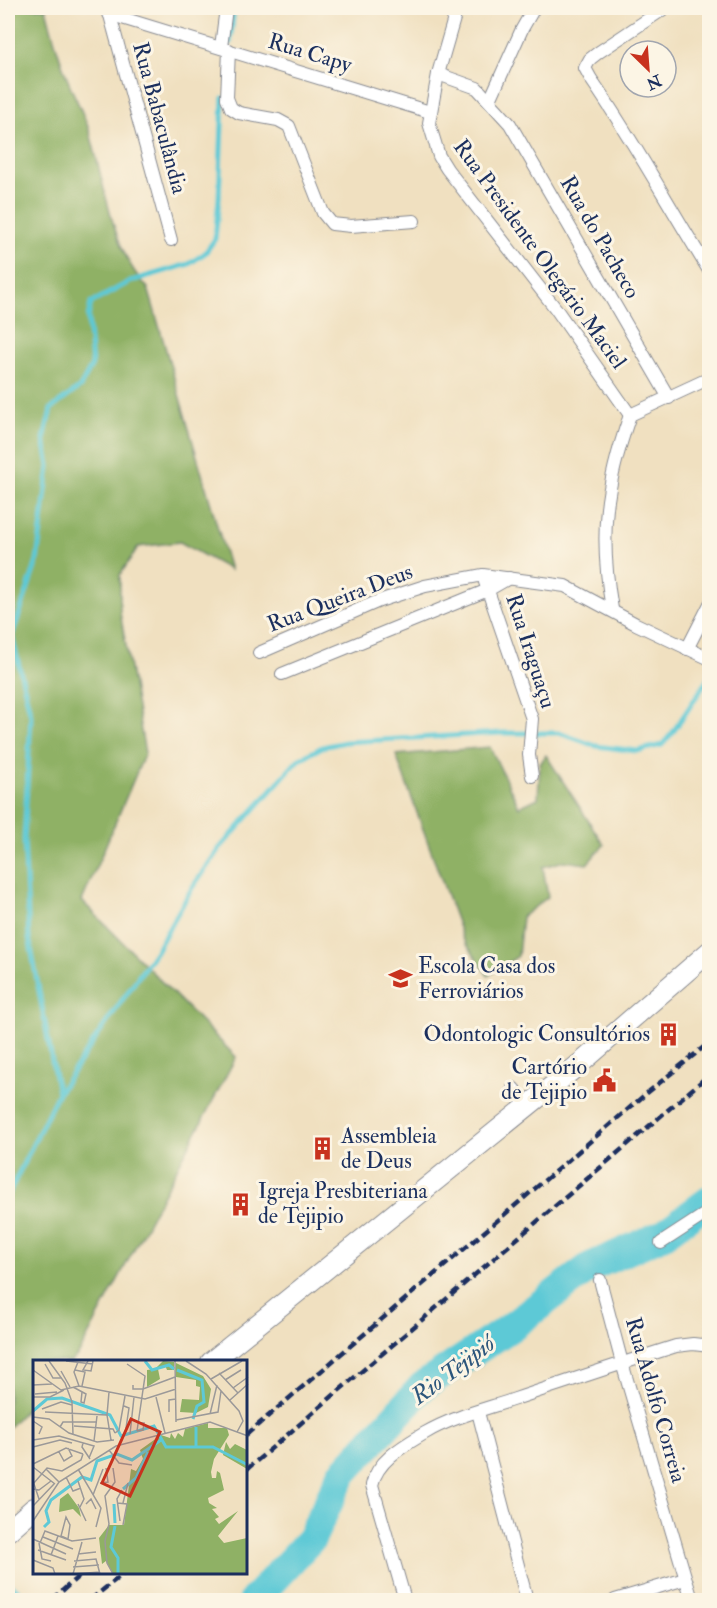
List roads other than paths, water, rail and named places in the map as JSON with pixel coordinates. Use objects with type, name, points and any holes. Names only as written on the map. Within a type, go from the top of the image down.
[{"type":"main road","points":[[213,1360],[582,1062],[710,951]]},
{"type":"main road","points":[[8,1531],[33,1509]]},
{"type":"street","points":[[226,8],[227,98],[231,108],[239,113],[279,120],[289,126],[327,220],[338,225],[351,226],[414,221]]},
{"type":"street","points":[[490,99],[534,8]]},
{"type":"street","points":[[664,8],[613,41],[586,63],[587,74],[636,147],[710,272]]},
{"type":"street","name":"Rua Presidente Olegário Maciel","points":[[453,9],[430,112],[429,123],[434,141],[447,169],[556,309],[630,415]]},
{"type":"street","name":"Rua Capy","points":[[109,11],[430,112]]},
{"type":"street","name":"Rua Babaculândia","points":[[109,11],[171,240]]},
{"type":"street","name":"Rua do Pacheco","points":[[438,74],[477,88],[490,99],[510,124],[669,398]]},
{"type":"street","points":[[612,609],[606,575],[605,518],[608,488],[616,455],[630,415],[710,378]]},
{"type":"street","name":"Rua Queira Deus","points":[[259,653],[379,601],[426,586],[483,575],[565,586],[612,609],[636,624],[709,658]]},
{"type":"street","name":"Rua Iraguaçu","points":[[483,575],[530,710],[533,728],[529,748],[532,776]]},
{"type":"street","name":"Rua Queira Deus","points":[[282,674],[489,590],[508,578]]},
{"type":"street","points":[[687,649],[710,604]]},
{"type":"street","points":[[513,1088],[528,1105]]},
{"type":"street","points":[[661,1243],[710,1211]]},
{"type":"street","name":"Rua Adolfo Correia","points":[[600,1280],[692,1600]]},
{"type":"street","points":[[405,1600],[372,1485],[374,1474],[380,1465],[427,1432],[478,1412],[675,1346],[693,1344],[710,1346]]},
{"type":"street","points":[[478,1412],[527,1600]]},
{"type":"street","points":[[615,1600],[686,1579]]},
{"type":"waterway","points":[[230,43],[234,8]]},
{"type":"waterway","points":[[58,1093],[29,937],[24,839],[31,716],[12,636],[37,561],[49,466],[44,439],[51,409],[80,387],[92,365],[88,317],[91,303],[131,281],[189,264],[205,253],[215,239],[223,98]]},
{"type":"waterway","points":[[8,1195],[58,1093],[156,951],[192,888],[219,849],[298,760],[322,747],[345,742],[501,733],[559,733],[596,746],[637,751],[662,745],[710,676]]},
{"type":"waterway","name":"Rio Tejipió","points":[[254,1600],[311,1539],[342,1474],[423,1386],[511,1327],[590,1267],[664,1234],[710,1200]]},
{"type":"railway","points":[[248,1433],[710,1042]]},
{"type":"railway","points":[[248,1468],[710,1074]]},
{"type":"railway","points":[[52,1600],[80,1575]]},
{"type":"railway","points":[[90,1600],[122,1575]]},
{"type":"place","name":"Escola Casa dos Ferroviários","points":[[400,979]]},
{"type":"place","name":"Odontologic Consultórios","points":[[668,1034]]},
{"type":"place","name":"Cartório de Tejipio","points":[[605,1080]]},
{"type":"place","name":"Assembleia de Deus","points":[[323,1149]]},
{"type":"place","name":"Igreja Presbiteriana de Tejipio","points":[[240,1204]]}]
